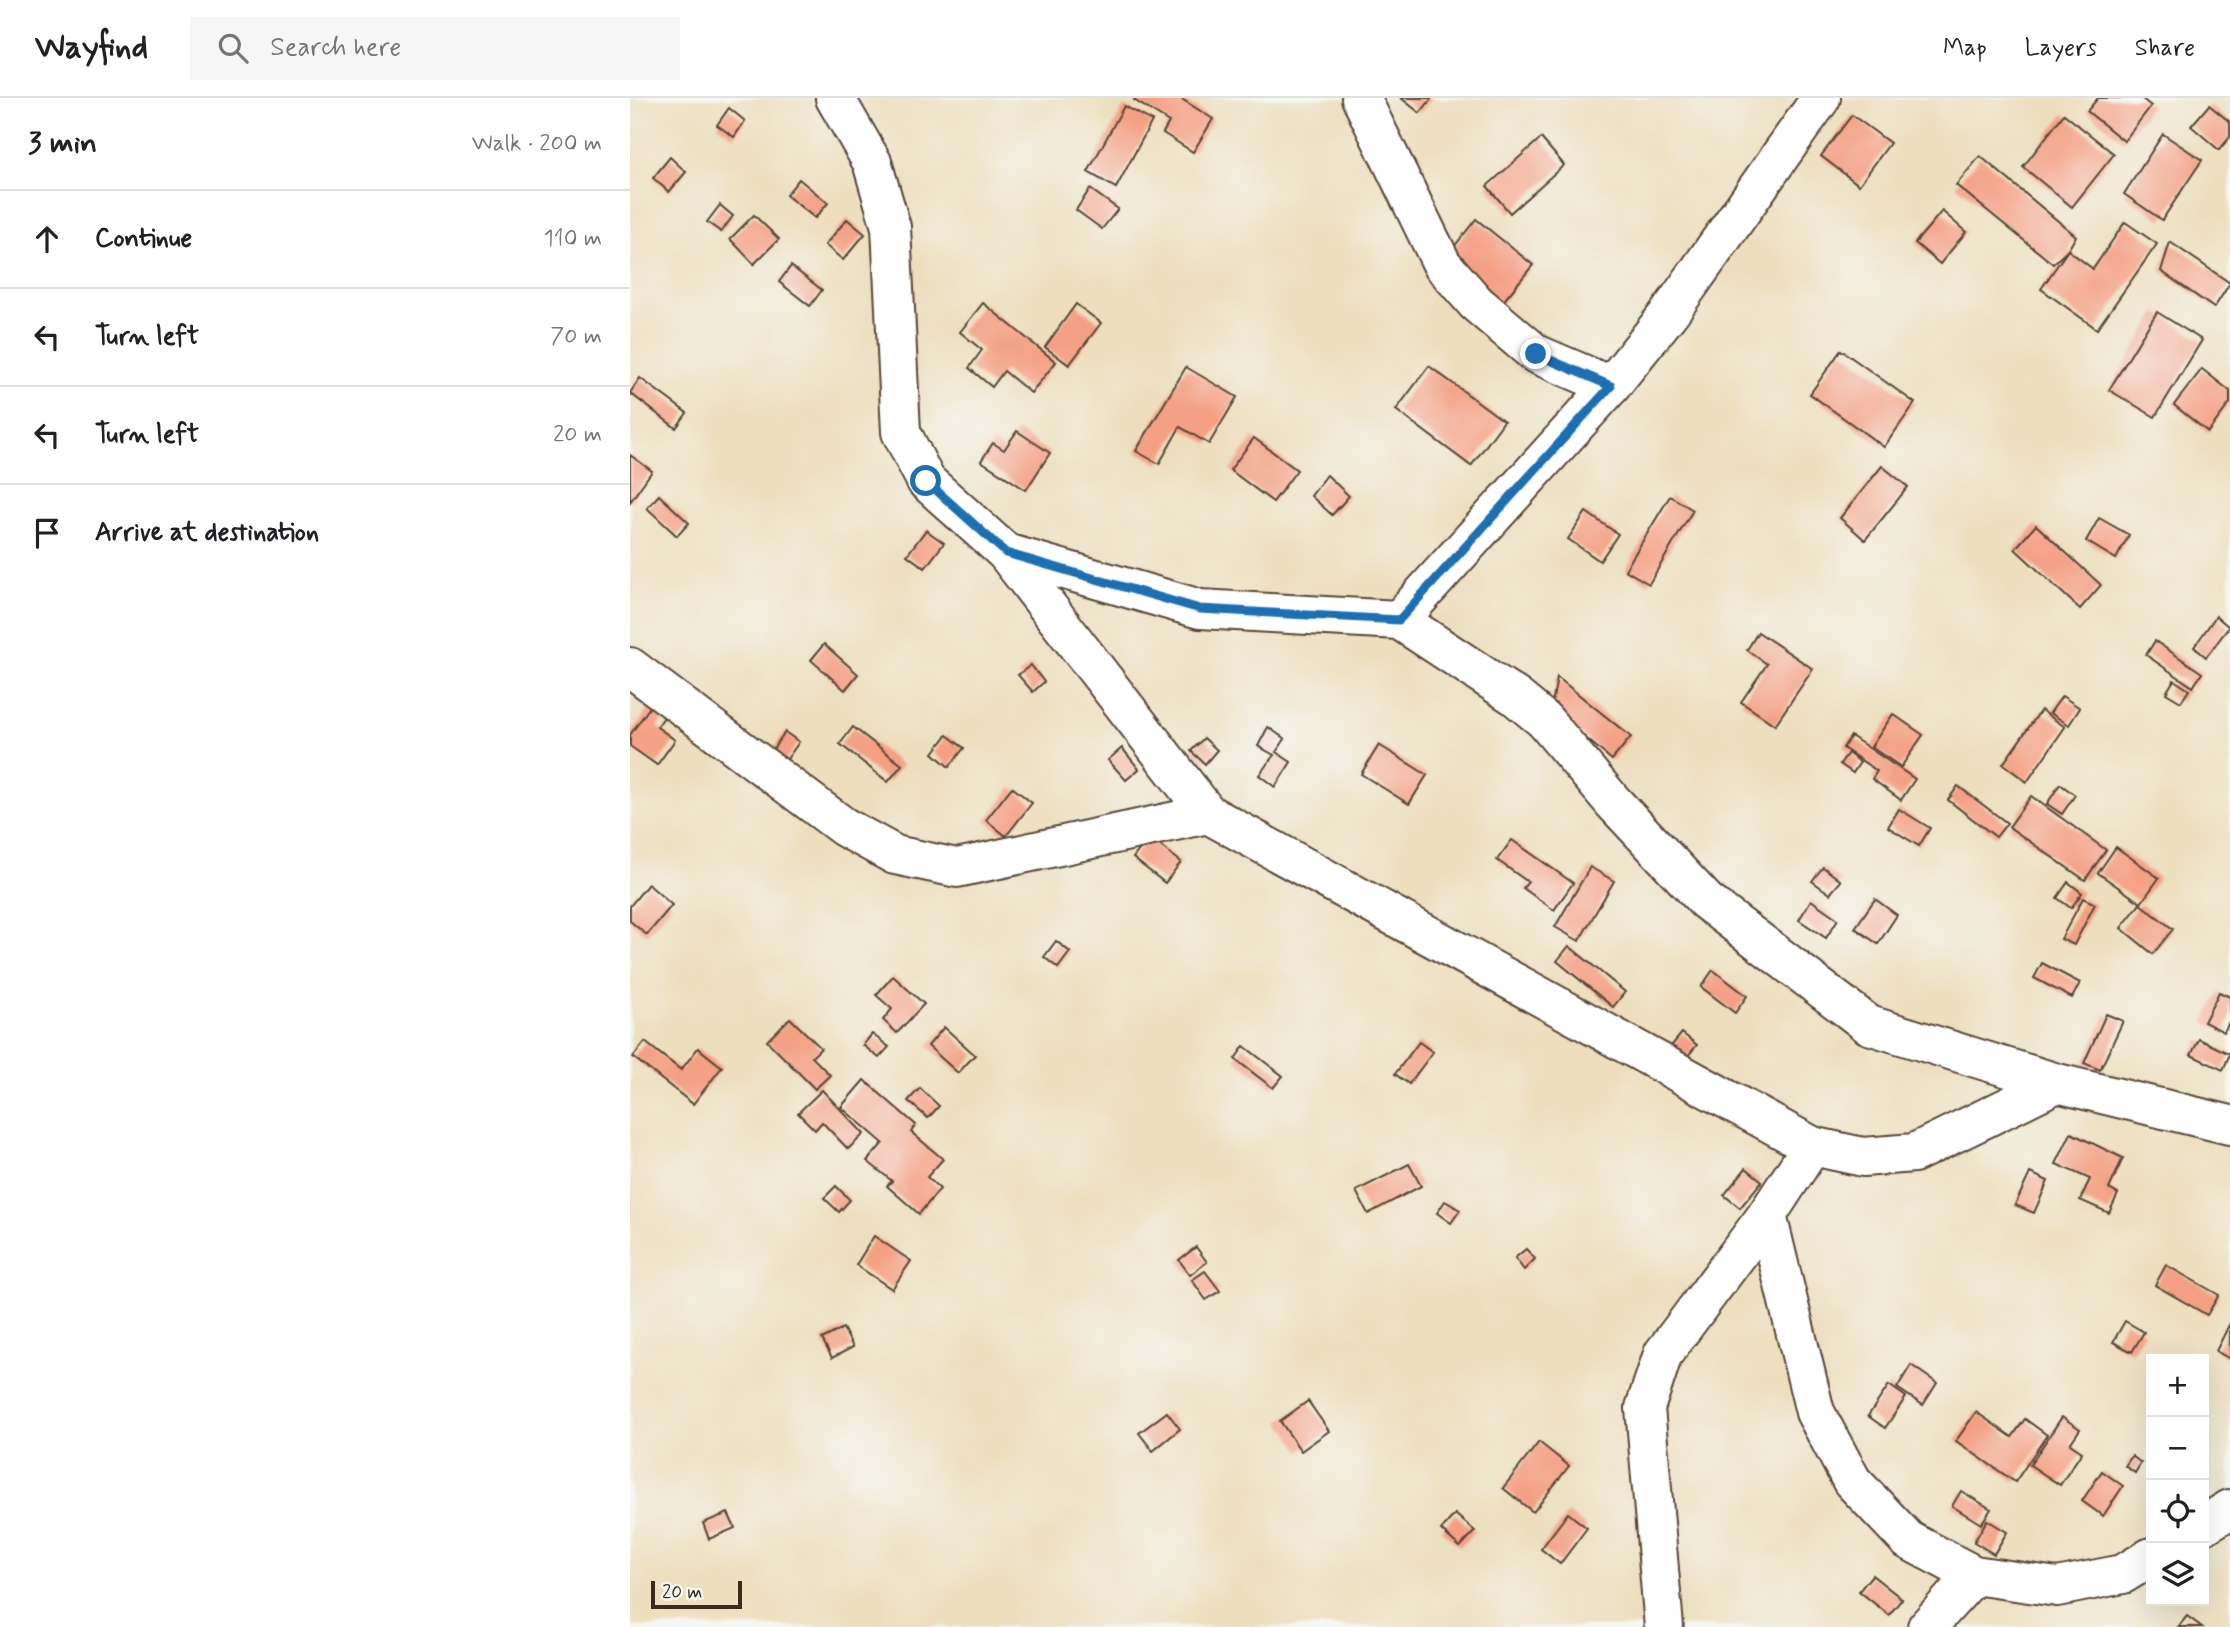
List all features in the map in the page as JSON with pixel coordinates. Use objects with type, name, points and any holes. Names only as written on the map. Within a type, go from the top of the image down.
[{"type":"street","points":[[835,98],[872,162],[891,227],[901,432],[926,481],[1006,553],[1208,814],[1812,1146],[1863,1157],[1914,1153],[2057,1083]]},
{"type":"street","points":[[1361,98],[1442,264],[1476,303],[1536,354],[1611,386]]},
{"type":"street","points":[[1399,620],[1611,386],[1670,312],[1821,98]]},
{"type":"street","points":[[1006,553],[1200,609],[1399,620],[1516,697],[1544,720],[1613,802],[1706,901],[1869,1025],[2057,1083],[2230,1125]]},
{"type":"street","points":[[630,667],[844,827],[895,855],[957,868],[1208,814]]},
{"type":"street","points":[[1664,1627],[1645,1408],[1663,1354],[1767,1215],[1812,1146]]},
{"type":"street","points":[[1767,1215],[1815,1412],[1852,1480],[1908,1539],[1974,1575],[2057,1587],[2123,1574],[2146,1560]]},
{"type":"street","points":[[2209,1522],[2230,1509]]},
{"type":"street","points":[[1927,1627],[1974,1575]]},
{"type":"building","points":[[1180,98],[1213,119],[1193,152],[1163,133],[1169,122],[1134,100]]},
{"type":"building","points":[[1401,98],[1432,98],[1420,113]]},
{"type":"building","points":[[2098,98],[2141,98],[2151,106],[2124,141],[2087,111]]},
{"type":"building","points":[[2209,105],[2230,122],[2230,137],[2219,150],[2191,126]]},
{"type":"building","points":[[1124,106],[1152,121],[1116,188],[1088,172]]},
{"type":"building","points":[[729,108],[745,121],[734,137],[717,125]]},
{"type":"building","points":[[2064,114],[2114,154],[2072,207],[2023,167]]},
{"type":"building","points":[[1852,115],[1890,143],[1859,185],[1821,156]]},
{"type":"building","points":[[2163,134],[2202,160],[2162,220],[2124,194]]},
{"type":"building","points":[[1541,138],[1564,165],[1510,213],[1487,186]]},
{"type":"building","points":[[1980,156],[2076,236],[2068,250],[2053,264],[1956,185]]},
{"type":"building","points":[[670,157],[686,172],[669,192],[653,178]]},
{"type":"building","points":[[799,179],[828,203],[815,218],[786,195]]},
{"type":"building","points":[[1090,189],[1118,209],[1102,229],[1076,210]]},
{"type":"building","points":[[720,205],[733,216],[721,232],[707,222]]},
{"type":"building","points":[[1942,211],[1966,232],[1940,264],[1915,243]]},
{"type":"building","points":[[754,215],[779,239],[754,264],[730,239]]},
{"type":"building","points":[[847,219],[865,234],[843,260],[825,245]]},
{"type":"building","points":[[1476,219],[1533,265],[1502,303],[1446,257]]},
{"type":"building","points":[[2125,222],[2157,244],[2097,329],[2041,289],[2068,250],[2093,269]]},
{"type":"building","points":[[2170,242],[2230,283],[2214,308],[2161,271]]},
{"type":"building","points":[[791,266],[822,290],[810,306],[779,282]]},
{"type":"building","points":[[983,303],[1056,362],[1031,393],[1004,371],[992,387],[969,368],[982,350],[960,332]]},
{"type":"building","points":[[1076,304],[1101,323],[1069,365],[1045,347]]},
{"type":"building","points":[[2157,312],[2202,340],[2155,417],[2109,390]]},
{"type":"building","points":[[1841,350],[1915,403],[1884,447],[1810,394]]},
{"type":"building","points":[[1429,366],[1504,421],[1471,466],[1396,410]]},
{"type":"building","points":[[1186,367],[1237,397],[1209,444],[1180,427],[1159,464],[1136,451]]},
{"type":"building","points":[[2202,369],[2230,391],[2230,403],[2208,432],[2174,405]]},
{"type":"building","points":[[640,378],[687,413],[676,428],[630,393]]},
{"type":"building","points":[[1017,431],[1050,453],[1026,490],[981,461],[993,443],[1004,450]]},
{"type":"building","points":[[1254,438],[1297,470],[1273,502],[1230,470]]},
{"type":"building","points":[[630,455],[652,471],[630,502]]},
{"type":"building","points":[[1882,466],[1908,487],[1865,540],[1840,518]]},
{"type":"building","points":[[1327,475],[1349,496],[1332,515],[1311,496]]},
{"type":"building","points":[[659,495],[689,523],[677,536],[647,508]]},
{"type":"building","points":[[1670,496],[1693,510],[1649,584],[1625,570]]},
{"type":"building","points":[[1586,512],[1618,534],[1600,561],[1568,539]]},
{"type":"building","points":[[2099,518],[2129,535],[2116,559],[2086,541]]},
{"type":"building","points":[[2036,525],[2101,585],[2080,609],[2015,549]]},
{"type":"building","points":[[926,530],[944,543],[925,568],[907,555]]},
{"type":"building","points":[[2216,616],[2229,627],[2206,657],[2194,647]]},
{"type":"building","points":[[1758,632],[1813,669],[1775,725],[1741,702],[1767,664],[1747,650]]},
{"type":"building","points":[[2155,641],[2202,673],[2193,687],[2146,655]]},
{"type":"building","points":[[824,644],[858,674],[845,690],[811,660]]},
{"type":"building","points":[[1031,665],[1044,682],[1033,692],[1018,675]]},
{"type":"building","points":[[1557,677],[1631,737],[1612,760],[1551,709]]},
{"type":"building","points":[[2174,680],[2189,690],[2181,702],[2166,693]]},
{"type":"building","points":[[659,694],[673,704],[657,727],[675,740],[657,765],[630,746],[630,735]]},
{"type":"building","points":[[2062,696],[2080,708],[2069,725],[2050,713]]},
{"type":"building","points":[[2041,710],[2065,727],[2027,782],[2003,764]]},
{"type":"building","points":[[1893,714],[1923,735],[1901,767],[1871,747]]},
{"type":"building","points":[[853,727],[902,765],[888,782],[840,744]]},
{"type":"building","points":[[1268,727],[1285,739],[1276,752],[1291,762],[1275,787],[1259,775],[1274,755],[1258,746]]},
{"type":"building","points":[[785,732],[799,742],[780,769],[766,759]]},
{"type":"building","points":[[947,735],[964,748],[949,767],[933,753]]},
{"type":"building","points":[[1851,736],[1915,779],[1901,800],[1872,779],[1877,771],[1843,748]]},
{"type":"building","points":[[1204,738],[1217,750],[1205,764],[1191,751]]},
{"type":"building","points":[[1379,745],[1427,775],[1409,804],[1361,774]]},
{"type":"building","points":[[1122,748],[1139,769],[1126,780],[1108,760]]},
{"type":"building","points":[[1848,753],[1860,762],[1853,773],[1840,764]]},
{"type":"building","points":[[2060,784],[2075,795],[2062,814],[2047,804]]},
{"type":"building","points":[[1958,786],[2007,823],[1996,837],[1948,800]]},
{"type":"building","points":[[1012,787],[1032,803],[1006,836],[986,820]]},
{"type":"building","points":[[2031,796],[2106,850],[2085,880],[2009,827]]},
{"type":"building","points":[[1899,809],[1930,828],[1919,846],[1888,827]]},
{"type":"building","points":[[1149,837],[1181,862],[1165,883],[1133,858]]},
{"type":"building","points":[[1512,840],[1573,883],[1554,910],[1523,888],[1528,882],[1497,860]]},
{"type":"building","points":[[2116,847],[2159,878],[2141,903],[2098,873]]},
{"type":"building","points":[[1590,867],[1614,881],[1579,941],[1555,927]]},
{"type":"building","points":[[1823,867],[1841,881],[1830,894],[1812,881]]},
{"type":"building","points":[[2068,882],[2082,893],[2071,908],[2057,898]]},
{"type":"building","points":[[648,884],[672,905],[647,935],[630,921],[630,906]]},
{"type":"building","points":[[2083,898],[2095,904],[2074,945],[2061,939]]},
{"type":"building","points":[[1875,899],[1897,915],[1878,944],[1855,928]]},
{"type":"building","points":[[1811,900],[1838,919],[1826,938],[1799,920]]},
{"type":"building","points":[[2140,904],[2173,929],[2153,954],[2121,928]]},
{"type":"building","points":[[1056,941],[1070,952],[1058,968],[1044,957]]},
{"type":"building","points":[[1569,946],[1625,992],[1613,1007],[1557,961]]},
{"type":"building","points":[[2042,963],[2080,983],[2072,998],[2034,978]]},
{"type":"building","points":[[1713,970],[1747,996],[1735,1013],[1701,987]]},
{"type":"building","points":[[893,976],[924,1004],[897,1033],[883,1020],[892,1009],[876,995]]},
{"type":"building","points":[[2219,992],[2230,997],[2230,1020],[2224,1032],[2204,1022]]},
{"type":"building","points":[[2106,1014],[2123,1021],[2100,1070],[2084,1063]]},
{"type":"building","points":[[790,1018],[821,1048],[812,1057],[830,1075],[815,1089],[767,1041]]},
{"type":"building","points":[[944,1027],[975,1055],[958,1073],[928,1046]]},
{"type":"building","points":[[1682,1033],[1697,1045],[1682,1063],[1667,1051]]},
{"type":"building","points":[[872,1034],[889,1047],[879,1058],[863,1045]]},
{"type":"building","points":[[2199,1039],[2230,1054],[2223,1070],[2191,1055]]},
{"type":"building","points":[[645,1042],[681,1070],[698,1048],[722,1067],[693,1104],[633,1057]]},
{"type":"building","points":[[1419,1042],[1433,1052],[1409,1084],[1395,1074]]},
{"type":"building","points":[[1244,1046],[1283,1076],[1273,1088],[1235,1059]]},
{"type":"building","points":[[864,1080],[916,1125],[911,1132],[943,1159],[927,1177],[940,1189],[919,1214],[887,1186],[892,1181],[867,1161],[883,1143],[841,1107]]},
{"type":"building","points":[[920,1088],[939,1106],[928,1118],[908,1101]]},
{"type":"building","points":[[822,1090],[864,1134],[848,1149],[822,1122],[815,1130],[798,1113]]},
{"type":"building","points":[[2071,1133],[2123,1158],[2109,1189],[2118,1194],[2109,1213],[2080,1200],[2090,1179],[2056,1164]]},
{"type":"building","points":[[1409,1164],[1421,1186],[1368,1214],[1356,1191]]},
{"type":"building","points":[[1746,1168],[1762,1181],[1740,1208],[1724,1195]]},
{"type":"building","points":[[2030,1173],[2048,1181],[2034,1213],[2015,1205]]},
{"type":"building","points":[[836,1186],[850,1200],[839,1212],[824,1198]]},
{"type":"building","points":[[1445,1201],[1460,1210],[1451,1223],[1437,1213]]},
{"type":"building","points":[[874,1236],[911,1261],[892,1289],[856,1265]]},
{"type":"building","points":[[1196,1247],[1207,1262],[1190,1275],[1179,1260]]},
{"type":"building","points":[[1526,1249],[1535,1259],[1524,1270],[1515,1258]]},
{"type":"building","points":[[2166,1265],[2219,1295],[2207,1315],[2155,1285]]},
{"type":"building","points":[[1205,1271],[1220,1291],[1206,1300],[1192,1280]]},
{"type":"building","points":[[2125,1321],[2144,1332],[2132,1352],[2113,1342]]},
{"type":"building","points":[[2230,1323],[2230,1359],[2216,1351]]},
{"type":"building","points":[[843,1328],[853,1347],[832,1358],[822,1339]]},
{"type":"building","points":[[1911,1365],[1937,1383],[1923,1405],[1897,1388]]},
{"type":"building","points":[[1889,1385],[1906,1397],[1885,1428],[1868,1416]]},
{"type":"building","points":[[1308,1401],[1329,1431],[1301,1451],[1280,1421]]},
{"type":"building","points":[[1167,1412],[1180,1429],[1153,1451],[1139,1433]]},
{"type":"building","points":[[1976,1412],[2012,1437],[2025,1419],[2047,1435],[2015,1482],[1956,1441]]},
{"type":"building","points":[[2062,1417],[2080,1429],[2070,1444],[2082,1452],[2060,1485],[2030,1465]]},
{"type":"building","points":[[1539,1442],[1569,1466],[1533,1512],[1503,1488]]},
{"type":"building","points":[[2132,1456],[2141,1463],[2135,1473],[2125,1466]]},
{"type":"building","points":[[2102,1471],[2123,1486],[2103,1516],[2082,1501]]},
{"type":"building","points":[[1961,1491],[1991,1509],[1981,1524],[1952,1506]]},
{"type":"building","points":[[728,1513],[735,1528],[709,1539],[703,1523]]},
{"type":"building","points":[[1568,1513],[1587,1528],[1560,1564],[1541,1549]]},
{"type":"building","points":[[1455,1514],[1475,1531],[1460,1547],[1441,1530]]},
{"type":"building","points":[[1987,1520],[2007,1532],[1994,1554],[1974,1542]]},
{"type":"building","points":[[1872,1575],[1902,1599],[1889,1615],[1859,1591]]},
{"type":"building","points":[[2187,1616],[2202,1627],[2178,1627]]},
{"type":"route","points":[[926,481],[1006,553],[1200,609],[1399,620],[1611,386],[1536,354]]}]
